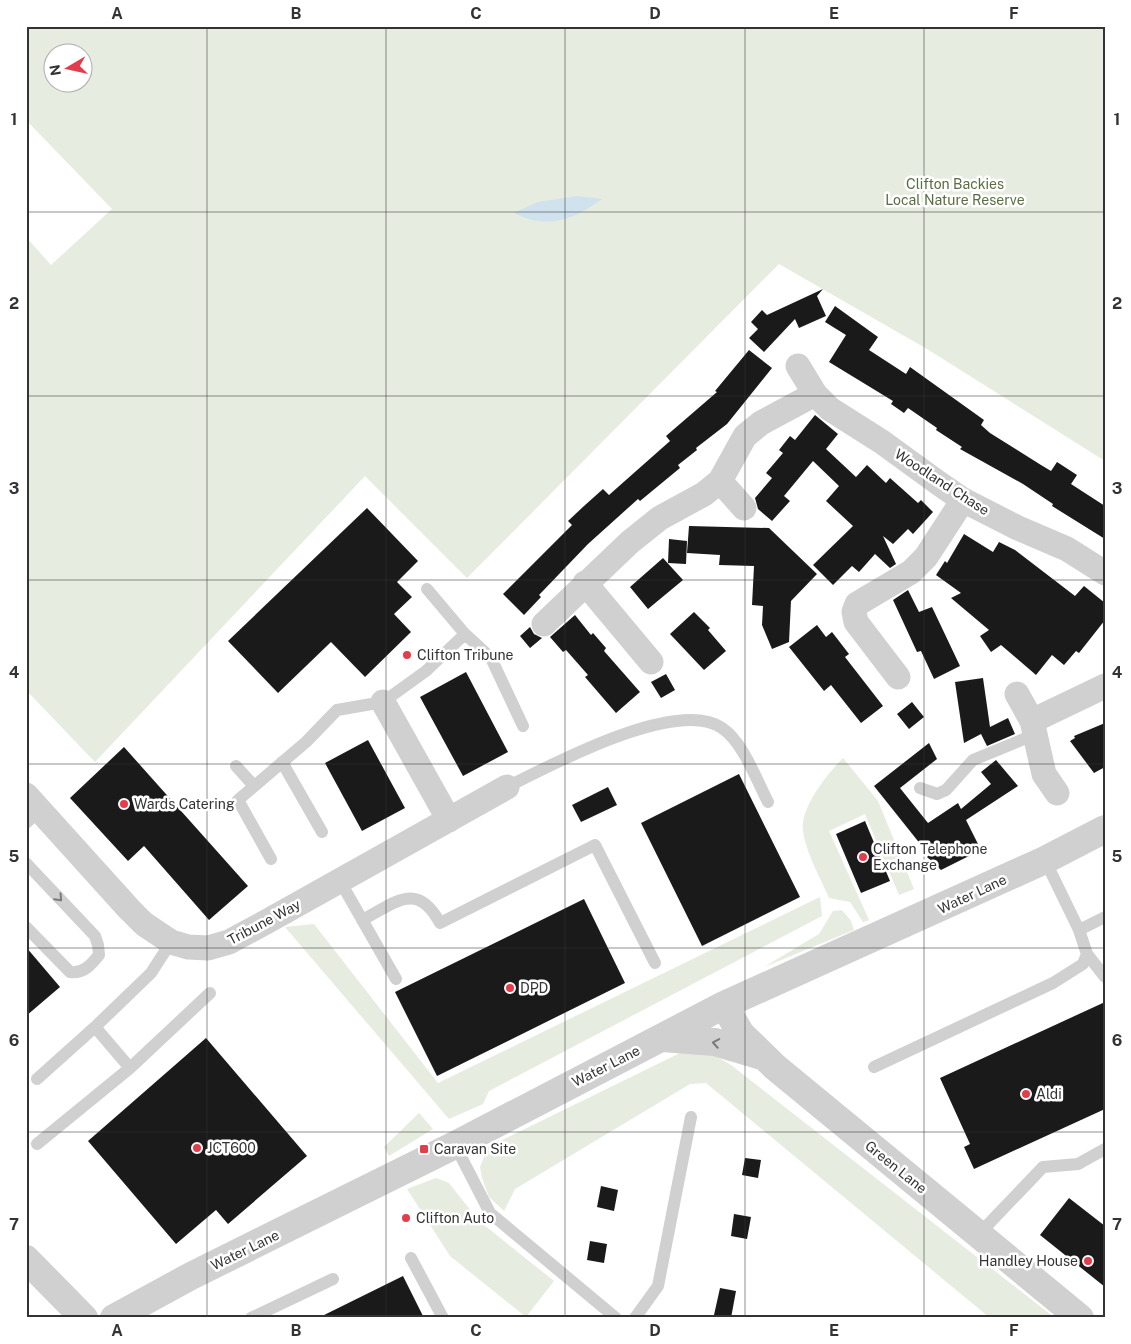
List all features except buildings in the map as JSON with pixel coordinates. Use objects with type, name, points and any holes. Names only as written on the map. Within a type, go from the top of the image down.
[{"type":"street","name":"Woodland Chase","points":[[798,366],[815,394],[830,409],[846,421],[882,442],[963,500],[1018,528],[1067,549],[1105,573]]},
{"type":"street","points":[[544,624],[630,542],[660,518],[704,494],[720,481],[745,436],[761,423],[815,394]]},
{"type":"street","points":[[720,481],[744,508]]},
{"type":"street","points":[[898,677],[856,622],[854,612],[857,604],[911,572],[926,557],[963,500]]},
{"type":"street","points":[[585,583],[651,662]]},
{"type":"street","points":[[1034,727],[1105,686]]},
{"type":"street","points":[[1018,694],[1034,727],[1039,761],[1044,774],[1057,793]]},
{"type":"street","points":[[382,702],[449,820]]},
{"type":"street","name":"Tribune Way","points":[[31,809],[144,924],[171,942],[188,948],[208,948],[229,942],[507,787]]},
{"type":"street","name":"Water Lane","points":[[114,1318],[191,1276],[455,1145],[724,1005],[1045,860],[1105,829]]},
{"type":"street","name":"Green Lane","points":[[724,1005],[741,1034],[763,1056],[1080,1318]]},
{"type":"street","points":[[660,1038],[715,1042],[763,1056]]},
{"type":"street","points":[[26,1259],[84,1318]]},
{"type":"lane","points":[[427,589],[465,634],[491,658],[523,726]]},
{"type":"lane","points":[[271,859],[238,800],[337,710],[382,702],[426,671],[465,634]]},
{"type":"lane","points":[[507,787],[572,754],[619,735],[677,720],[712,723],[722,727],[735,738],[768,802]]},
{"type":"lane","points":[[920,788],[937,794],[946,790],[973,760],[1034,727]]},
{"type":"lane","points":[[282,762],[322,832]]},
{"type":"lane","points":[[236,766],[253,785]]},
{"type":"lane","points":[[362,920],[403,898],[412,898],[422,899],[432,909],[440,923],[595,845],[655,963]]},
{"type":"lane","points":[[1045,860],[1078,930],[1087,954],[1105,977]]},
{"type":"lane","points":[[26,862],[94,936],[98,945],[98,955],[85,970],[76,973],[70,972],[26,927]]},
{"type":"lane","points":[[340,881],[396,980]]},
{"type":"lane","points":[[1078,930],[1105,917]]},
{"type":"lane","points":[[37,1079],[151,973],[171,942]]},
{"type":"lane","points":[[874,1066],[1053,983],[1082,964],[1087,954]]},
{"type":"lane","points":[[37,1144],[130,1068],[210,993]]},
{"type":"lane","points":[[95,1027],[130,1068]]},
{"type":"lane","points":[[635,1318],[658,1286],[691,1117]]},
{"type":"lane","points":[[455,1145],[490,1213],[616,1318]]},
{"type":"lane","points":[[979,1234],[1042,1167],[1078,1164],[1105,1149]]},
{"type":"lane","points":[[411,1258],[443,1318]]},
{"type":"lane","points":[[251,1318],[333,1279]]},
{"type":"green space","name":"Clifton Backies Local Nature Reserve","points":[[26,26],[1105,26],[1105,461],[927,349],[779,264],[467,578],[365,476],[95,762],[26,690],[26,237],[51,265],[112,209],[26,120]]},
{"type":"green space","points":[[843,758],[878,801],[914,889],[899,895],[865,814],[829,831],[869,920],[863,922],[850,902],[829,898],[810,856],[803,830],[806,812],[816,791]]},
{"type":"green space","points":[[820,897],[822,916],[489,1091],[483,1104],[449,1119],[285,927],[314,924],[438,1083]]},
{"type":"green space","points":[[842,910],[851,921],[854,930],[764,967],[819,934],[833,911]]},
{"type":"green space","points":[[680,1053],[712,1054],[731,1065],[1055,1318],[990,1318],[706,1083],[690,1084],[515,1189],[504,1211],[489,1197],[480,1167],[488,1147]]},
{"type":"green space","points":[[419,1113],[433,1129],[389,1156],[384,1147]]},
{"type":"green space","points":[[436,1178],[449,1183],[479,1221],[554,1281],[526,1317],[450,1256],[407,1189]]},
{"type":"water","points":[[578,196],[602,199],[570,217],[549,222],[526,218],[514,213],[538,202]]},
{"type":"place","name":"Clifton Tribune","points":[[407,655]]},
{"type":"place","name":"Wards Catering","points":[[124,804]]},
{"type":"place","name":"Clifton Telephone Exchange","points":[[863,857]]},
{"type":"place","name":"DPD","points":[[510,988]]},
{"type":"place","name":"Aldi","points":[[1026,1094]]},
{"type":"place","name":"JCT600","points":[[197,1148]]},
{"type":"place","name":"Caravan Site","points":[[424,1149]]},
{"type":"place","name":"Clifton Auto","points":[[406,1218]]},
{"type":"place","name":"Handley House","points":[[1088,1261]]}]
